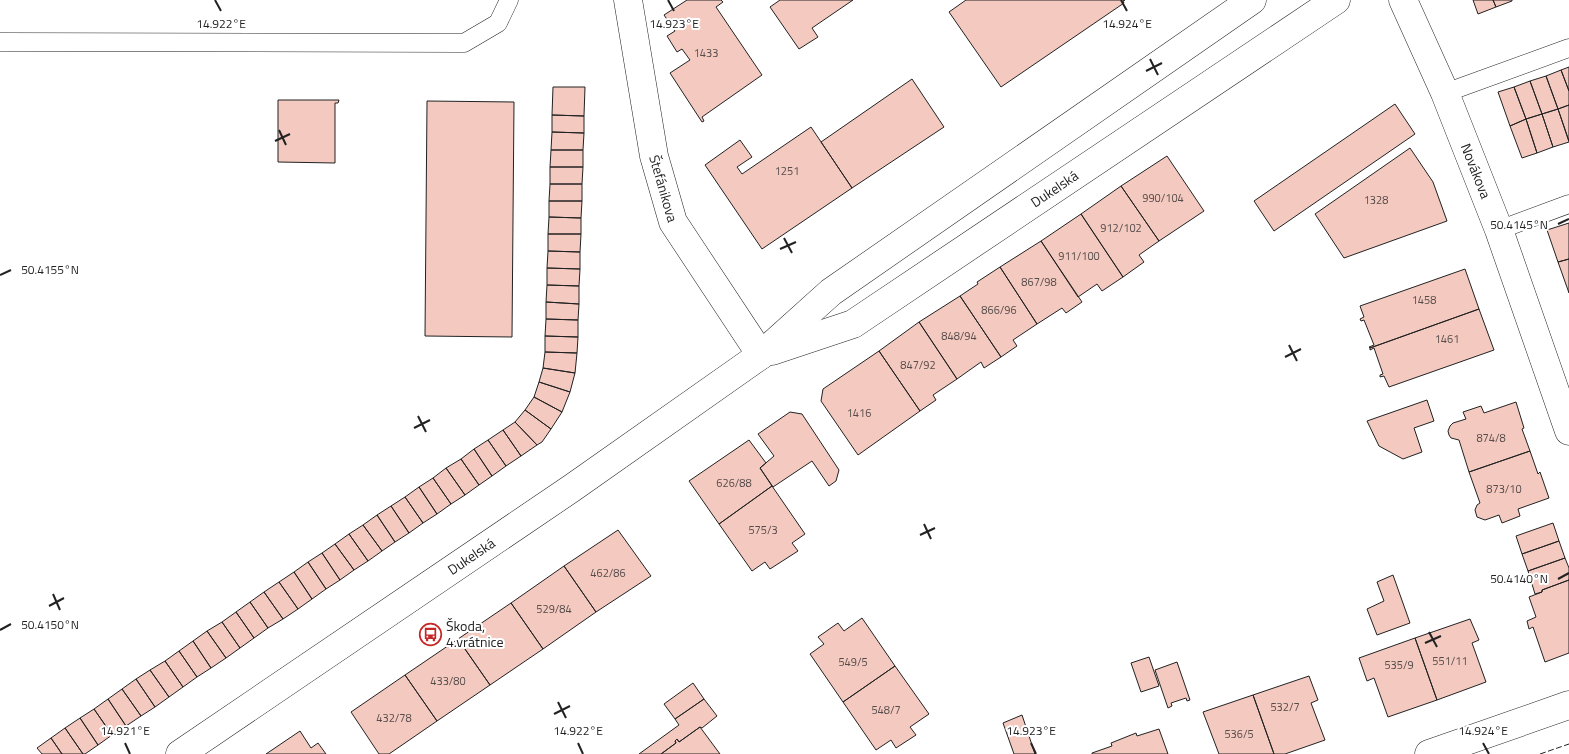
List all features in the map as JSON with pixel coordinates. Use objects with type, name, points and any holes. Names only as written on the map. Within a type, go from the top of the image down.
[{"type":"street","name":"Štefánikova","points":[[628,0],[654,156],[673,222],[761,355]]},
{"type":"street","name":"Dukelská","points":[[180,754],[572,488],[761,355],[831,292],[1252,0]]},
{"type":"street","name":"Dukelská","points":[[761,355],[853,324],[1336,0]]},
{"type":"street","name":"Novákova","points":[[1404,0],[1446,93],[1499,230],[1569,431]]},
{"type":"street","points":[[1429,754],[1569,705]]},
{"type":"lane","points":[[0,42],[464,43],[498,23],[509,0]]},
{"type":"lane","points":[[1446,93],[1569,48]]},
{"type":"lane","points":[[1499,230],[1569,204]]},
{"type":"building","points":[[687,0],[721,0],[723,2],[716,7],[762,75],[702,117],[704,121],[702,122],[670,73],[690,60],[682,49],[677,52],[667,36],[675,31],[664,15]]},
{"type":"building","points":[[780,0],[853,0],[812,28],[818,37],[799,49],[770,7]]},
{"type":"building","points":[[966,0],[1125,0],[1123,1],[1124,3],[1001,87],[949,12]]},
{"type":"building","points":[[1473,0],[1493,0],[1496,7],[1478,14]]},
{"type":"building","points":[[1493,0],[1512,0],[1512,1],[1496,7]]},
{"type":"building","points":[[1569,67],[1569,91],[1561,70]]},
{"type":"building","points":[[1561,70],[1569,91],[1569,105],[1558,109],[1546,76]]},
{"type":"building","points":[[1546,76],[1558,109],[1542,114],[1530,81]]},
{"type":"building","points":[[912,79],[944,127],[852,188],[821,142]]},
{"type":"building","points":[[1530,81],[1542,114],[1526,119],[1514,87]]},
{"type":"building","points":[[553,87],[585,87],[584,116],[552,115]]},
{"type":"building","points":[[1514,87],[1526,119],[1510,126],[1498,92]]},
{"type":"building","points":[[278,100],[339,100],[338,103],[335,103],[335,163],[278,162]]},
{"type":"building","points":[[427,101],[514,102],[512,337],[425,336]]},
{"type":"building","points":[[1395,104],[1415,134],[1274,231],[1254,201]]},
{"type":"building","points":[[1569,105],[1569,141],[1558,109]]},
{"type":"building","points":[[1558,109],[1569,142],[1553,147],[1542,114]]},
{"type":"building","points":[[1542,114],[1553,147],[1537,153],[1526,119]]},
{"type":"building","points":[[552,115],[584,116],[584,133],[552,132]]},
{"type":"building","points":[[1526,119],[1537,153],[1522,158],[1510,126]]},
{"type":"building","points":[[811,127],[852,188],[762,249],[705,165],[740,140],[752,157],[737,167],[742,174]]},
{"type":"building","points":[[552,132],[584,133],[583,150],[551,150]]},
{"type":"building","points":[[1410,148],[1433,182],[1447,221],[1344,258],[1315,214]]},
{"type":"building","points":[[551,150],[583,150],[583,167],[550,167]]},
{"type":"building","points":[[1167,156],[1204,211],[1159,241],[1121,186]]},
{"type":"building","points":[[550,167],[583,167],[582,184],[550,184]]},
{"type":"building","points":[[550,184],[582,184],[582,201],[549,201]]},
{"type":"building","points":[[1121,186],[1159,241],[1139,255],[1144,262],[1123,277],[1081,214]]},
{"type":"building","points":[[549,201],[582,201],[581,218],[549,217]]},
{"type":"building","points":[[1081,214],[1123,277],[1102,291],[1097,284],[1078,297],[1041,241]]},
{"type":"building","points":[[549,217],[581,218],[581,234],[548,234]]},
{"type":"building","points":[[1569,223],[1569,259],[1558,262],[1547,230]]},
{"type":"building","points":[[548,234],[581,234],[580,252],[548,251]]},
{"type":"building","points":[[1041,241],[1082,302],[1066,313],[1062,308],[1037,324],[1000,267]]},
{"type":"building","points":[[548,251],[580,252],[580,269],[547,268]]},
{"type":"building","points":[[1569,259],[1569,293],[1558,262]]},
{"type":"building","points":[[1000,267],[1037,324],[1013,340],[1017,346],[1001,357],[960,296]]},
{"type":"building","points":[[547,268],[580,269],[579,286],[547,285]]},
{"type":"building","points":[[1465,269],[1479,309],[1369,347],[1374,345],[1364,320],[1361,321],[1360,319],[1364,317],[1360,306]]},
{"type":"building","points":[[547,285],[579,286],[579,304],[546,302]]},
{"type":"building","points":[[960,296],[1001,357],[984,368],[981,362],[957,379],[919,322]]},
{"type":"building","points":[[546,302],[579,304],[578,320],[546,319]]},
{"type":"building","points":[[1479,309],[1494,350],[1389,387],[1384,376],[1380,377],[1383,374],[1374,348],[1370,350],[1370,348]]},
{"type":"building","points":[[546,319],[578,320],[578,337],[545,336]]},
{"type":"building","points":[[919,322],[957,379],[933,395],[936,400],[920,411],[879,351]]},
{"type":"building","points":[[545,336],[578,337],[577,353],[545,352]]},
{"type":"building","points":[[879,351],[920,411],[858,455],[821,401],[823,389]]},
{"type":"building","points":[[545,352],[577,353],[575,373],[543,368]]},
{"type":"building","points":[[543,368],[575,373],[570,392],[539,382]]},
{"type":"building","points":[[539,382],[570,392],[562,412],[534,397]]},
{"type":"building","points":[[534,397],[562,412],[551,429],[525,410]]},
{"type":"building","points":[[1427,400],[1434,421],[1414,428],[1422,452],[1403,459],[1379,446],[1367,421]]},
{"type":"building","points":[[1516,402],[1524,428],[1522,429],[1530,451],[1469,472],[1459,440],[1451,438],[1449,435],[1450,426],[1453,423],[1466,419],[1463,412],[1481,406],[1484,413]]},
{"type":"building","points":[[525,410],[551,429],[542,442],[537,445],[515,422]]},
{"type":"building","points":[[790,412],[802,414],[839,470],[836,481],[829,486],[812,461],[773,487],[760,468],[774,456],[758,434]]},
{"type":"building","points":[[515,422],[537,445],[521,456],[503,430]]},
{"type":"building","points":[[503,430],[521,456],[506,466],[488,440]]},
{"type":"building","points":[[488,440],[506,466],[492,476],[474,449]]},
{"type":"building","points":[[749,440],[766,463],[760,468],[772,486],[719,524],[689,481]]},
{"type":"building","points":[[474,449],[492,476],[479,485],[461,459]]},
{"type":"building","points":[[1530,451],[1549,498],[1518,509],[1520,516],[1502,523],[1499,515],[1485,520],[1477,517],[1475,510],[1480,503],[1469,472]]},
{"type":"building","points":[[461,459],[479,485],[465,495],[446,468]]},
{"type":"building","points":[[446,468],[465,495],[451,504],[433,478]]},
{"type":"building","points":[[433,478],[451,504],[437,514],[419,487]]},
{"type":"building","points":[[772,486],[805,534],[792,543],[798,551],[770,569],[765,562],[752,571],[719,524]]},
{"type":"building","points":[[419,487],[437,514],[423,523],[405,497]]},
{"type":"building","points":[[405,497],[423,523],[409,533],[391,506]]},
{"type":"building","points":[[391,506],[409,533],[395,542],[377,515]]},
{"type":"building","points":[[377,515],[395,542],[382,551],[363,525]]},
{"type":"building","points":[[1553,523],[1559,541],[1522,554],[1516,536]]},
{"type":"building","points":[[363,525],[382,551],[368,561],[349,534]]},
{"type":"building","points":[[618,530],[651,576],[596,612],[564,566]]},
{"type":"building","points":[[349,534],[368,561],[354,570],[335,544]]},
{"type":"building","points":[[1559,541],[1565,558],[1528,571],[1522,554]]},
{"type":"building","points":[[335,544],[354,570],[340,580],[322,553]]},
{"type":"building","points":[[322,553],[340,580],[326,589],[308,562]]},
{"type":"building","points":[[1565,558],[1569,568],[1569,580],[1535,594],[1528,571]]},
{"type":"building","points":[[308,562],[326,589],[312,599],[294,572]]},
{"type":"building","points":[[564,566],[596,612],[543,649],[511,603]]},
{"type":"building","points":[[294,572],[312,599],[298,609],[279,582]]},
{"type":"building","points":[[1393,575],[1410,623],[1377,635],[1367,609],[1384,601],[1377,582]]},
{"type":"building","points":[[1569,580],[1569,653],[1545,662],[1533,627],[1529,629],[1527,621],[1536,617],[1529,597]]},
{"type":"building","points":[[279,582],[298,609],[283,619],[264,592]]},
{"type":"building","points":[[264,592],[283,619],[268,628],[250,602]]},
{"type":"building","points":[[250,602],[268,628],[254,638],[236,612]]},
{"type":"building","points":[[511,603],[543,649],[490,685],[458,639]]},
{"type":"building","points":[[236,612],[254,638],[240,648],[222,622]]},
{"type":"building","points":[[862,618],[895,666],[843,702],[810,654],[824,644],[818,637],[838,623],[844,631]]},
{"type":"building","points":[[1470,619],[1479,640],[1472,643],[1486,682],[1437,700],[1415,638]]},
{"type":"building","points":[[222,622],[240,648],[226,658],[207,631]]},
{"type":"building","points":[[207,631],[226,658],[211,668],[193,641]]},
{"type":"building","points":[[1415,638],[1437,700],[1388,717],[1374,678],[1367,681],[1359,658]]},
{"type":"building","points":[[458,639],[490,685],[437,721],[405,675]]},
{"type":"building","points":[[193,641],[211,668],[197,677],[179,651]]},
{"type":"building","points":[[179,651],[197,677],[183,687],[165,661]]},
{"type":"building","points":[[1149,657],[1159,686],[1141,692],[1131,663]]},
{"type":"building","points":[[165,661],[183,687],[169,697],[150,670]]},
{"type":"building","points":[[1177,662],[1190,700],[1187,701],[1186,698],[1171,703],[1172,706],[1168,708],[1155,670]]},
{"type":"building","points":[[895,666],[929,714],[910,727],[916,735],[896,748],[891,740],[876,750],[843,702]]},
{"type":"building","points":[[150,670],[169,697],[155,707],[136,679]]},
{"type":"building","points":[[405,675],[437,721],[389,754],[379,754],[351,712]]},
{"type":"building","points":[[1309,676],[1318,700],[1311,703],[1325,740],[1285,754],[1274,754],[1253,695]]},
{"type":"building","points":[[136,679],[155,707],[141,716],[122,689]]},
{"type":"building","points":[[693,683],[704,699],[675,719],[664,704]]},
{"type":"building","points":[[122,689],[141,716],[126,726],[108,699]]},
{"type":"building","points":[[1253,695],[1274,754],[1219,754],[1203,712]]},
{"type":"building","points":[[108,699],[126,726],[112,735],[94,709]]},
{"type":"building","points":[[704,699],[717,716],[679,742],[677,739],[676,743],[661,754],[639,754],[679,725],[675,719]]},
{"type":"building","points":[[94,709],[112,735],[98,745],[80,718]]},
{"type":"building","points":[[1022,715],[1035,754],[1014,754],[1003,723]]},
{"type":"building","points":[[80,718],[98,745],[85,754],[83,754],[65,728]]},
{"type":"building","points":[[700,727],[720,754],[661,754],[676,743],[677,739],[679,742]]},
{"type":"building","points":[[65,728],[83,754],[62,754],[51,738]]},
{"type":"building","points":[[1159,729],[1168,754],[1092,754],[1112,746],[1111,743],[1136,733],[1137,736]]},
{"type":"building","points":[[300,731],[311,748],[318,743],[326,754],[266,754]]},
{"type":"building","points":[[51,738],[62,754],[42,754],[37,748]]},
{"type":"fence","points":[[1540,754],[1569,744]]},
{"type":"place","name":"Škoda, 4.vrátnice","points":[[430,634]]}]
